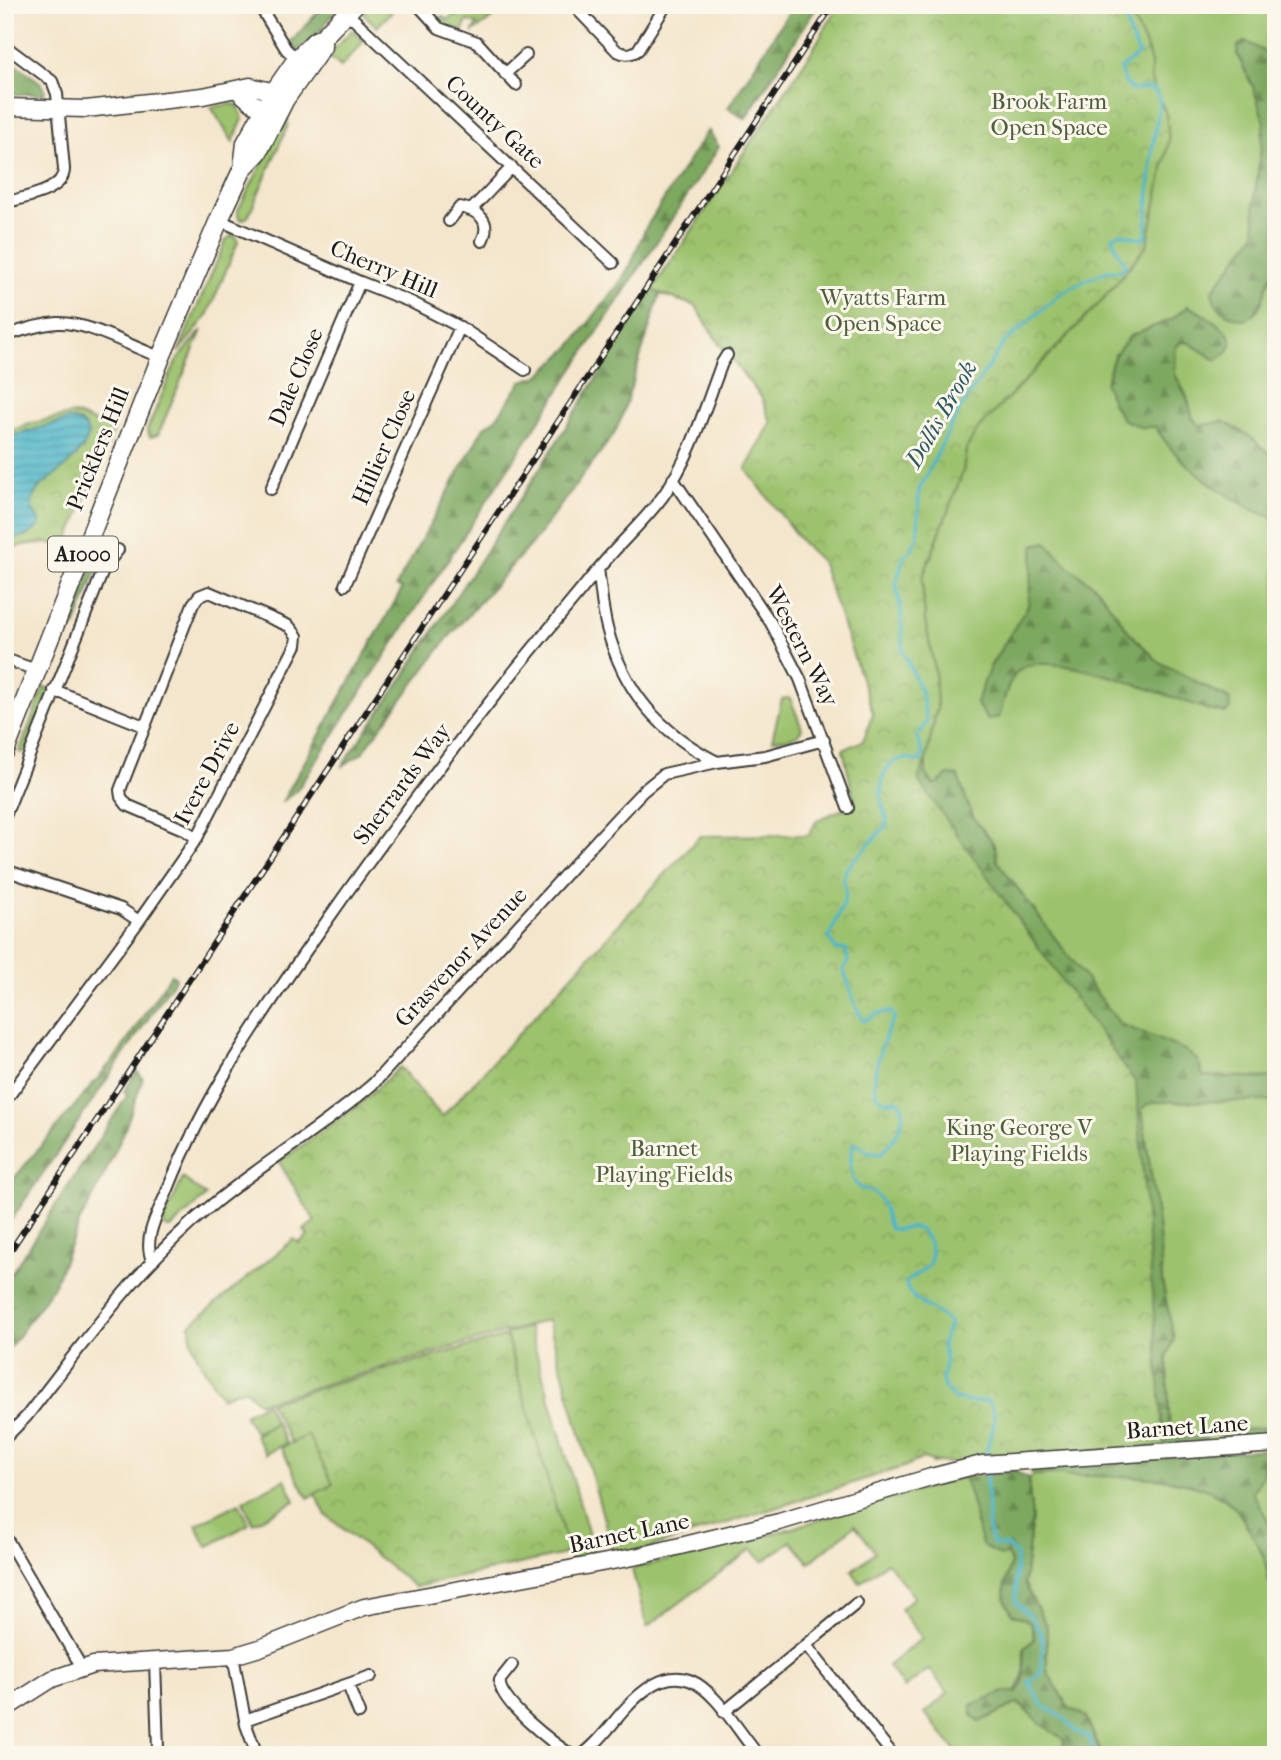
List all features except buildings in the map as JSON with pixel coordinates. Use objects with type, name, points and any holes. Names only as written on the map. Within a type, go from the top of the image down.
[{"type":"main road","name":"A1000","points":[[275,103],[315,41],[322,38],[351,9]]},
{"type":"main road","name":"Pricklers Hill","points":[[5,753],[161,357],[243,168],[258,152],[275,103]]},
{"type":"street","points":[[259,5],[286,49],[302,64]]},
{"type":"street","points":[[418,5],[439,28],[477,42],[516,85]]},
{"type":"street","points":[[573,5],[624,55],[638,50],[666,5]]},
{"type":"street","name":"County Gate","points":[[351,9],[612,263]]},
{"type":"street","points":[[5,46],[52,81],[57,94],[64,175],[55,186],[5,203]]},
{"type":"street","points":[[505,74],[526,55]]},
{"type":"street","points":[[5,107],[86,109],[237,90],[247,100],[275,103]]},
{"type":"street","points":[[472,209],[512,167]]},
{"type":"street","points":[[449,221],[460,207],[472,209],[485,222],[487,231],[482,241]]},
{"type":"street","name":"Cherry Hill","points":[[219,220],[411,302],[460,327],[525,370]]},
{"type":"street","name":"Dale Close","points":[[271,489],[360,282]]},
{"type":"street","points":[[5,336],[42,325],[68,324],[161,357]]},
{"type":"street","name":"Hillier Close","points":[[345,585],[460,327]]},
{"type":"street","name":"Sherrards Way","points":[[152,1261],[149,1238],[175,1171],[212,1094],[234,1056],[378,849],[498,692],[598,569],[663,497],[727,355]]},
{"type":"street","name":"Western Way","points":[[673,479],[771,623],[800,679],[848,808]]},
{"type":"street","points":[[5,816],[74,641],[106,566],[118,550]]},
{"type":"street","points":[[598,569],[606,626],[631,687],[644,707],[667,730],[717,762]]},
{"type":"street","name":"Ivere Drive","points":[[5,1101],[197,838],[295,649],[297,636],[289,626],[214,593],[202,594],[193,604],[144,726]]},
{"type":"street","points":[[52,632],[74,641]]},
{"type":"street","points":[[5,659],[36,670]]},
{"type":"street","points":[[54,690],[144,726],[121,785],[123,800],[130,807],[183,829],[197,838]]},
{"type":"street","name":"Grasvenor Avenue","points":[[5,1438],[26,1417],[125,1289],[152,1261],[213,1203],[331,1118],[374,1083],[643,791],[660,776],[679,769],[765,756],[824,740]]},
{"type":"street","points":[[5,753],[26,762]]},
{"type":"street","points":[[5,870],[121,909],[139,921]]},
{"type":"street","name":"Barnet Lane","points":[[5,1709],[52,1679],[82,1668],[105,1663],[233,1656],[261,1648],[364,1607],[639,1556],[779,1522],[930,1477],[988,1464],[1276,1444]]},
{"type":"street","points":[[5,1536],[82,1668]]},
{"type":"street","points":[[724,1712],[857,1603]]},
{"type":"street","points":[[806,1645],[893,1755]]},
{"type":"street","points":[[233,1656],[245,1720],[257,1755]]},
{"type":"street","points":[[155,1662],[158,1749]]},
{"type":"street","points":[[512,1665],[500,1680],[500,1689],[530,1725],[572,1755]]},
{"type":"street","points":[[245,1720],[371,1676]]},
{"type":"street","points":[[582,1755],[645,1689],[661,1679],[679,1676],[696,1682],[758,1755]]},
{"type":"street","points":[[348,1685],[359,1713]]},
{"type":"green space","points":[[324,5],[342,5],[303,50],[291,49],[290,43]]},
{"type":"green space","points":[[370,5],[398,5],[377,27],[363,13]]},
{"type":"green space","points":[[464,5],[482,5],[493,17],[472,33],[477,24],[467,21],[463,30],[439,20],[442,16],[447,20],[454,14],[456,16]]},
{"type":"green space","points":[[791,5],[818,5],[745,119],[728,108]]},
{"type":"green space","points":[[839,5],[1131,5],[1131,15],[1146,46],[1151,64],[1151,81],[1166,114],[1169,140],[1147,245],[1102,300],[977,430],[966,449],[963,471],[922,579],[925,621],[935,672],[937,708],[926,759],[918,780],[1136,1083],[1164,1446],[992,1458],[992,1454],[976,1460],[958,1462],[923,1458],[906,1466],[615,1559],[548,1320],[259,1403],[246,1390],[222,1398],[196,1354],[190,1325],[294,1239],[299,1243],[308,1236],[304,1230],[315,1221],[279,1162],[357,1106],[400,1067],[442,1117],[700,836],[809,835],[817,820],[855,804],[843,749],[863,741],[873,713],[821,561],[804,545],[746,469],[771,423],[762,398],[718,342],[696,306],[652,290],[810,54]]},
{"type":"green space","points":[[1131,5],[1276,5],[1276,1443],[1164,1446],[918,780],[937,708],[935,672],[925,621],[922,579],[963,471],[966,449],[977,430],[1102,300],[1147,245],[1169,140],[1166,114],[1151,81],[1151,64],[1146,46],[1131,15]]},
{"type":"green space","points":[[1131,5],[1131,15],[1146,46],[1151,64],[1151,81],[1166,114],[1169,140],[1147,245],[1102,300],[977,430],[966,449],[963,471],[922,579],[925,621],[935,672],[937,708],[926,759],[926,773],[933,784],[948,775],[958,776],[974,818],[995,847],[997,861],[1120,1024],[1185,1050],[1198,1061],[1203,1076],[1276,1078],[1276,1101],[1154,1102],[1142,1109],[1159,1232],[1162,1281],[1174,1339],[1167,1356],[1170,1439],[1206,1437],[1206,1442],[932,1463],[951,1400],[823,936],[907,728],[769,429],[771,423],[762,398],[718,342],[696,306],[660,294],[614,434],[537,537],[448,638],[362,753],[341,767],[394,691],[537,473],[652,290],[757,133]]},
{"type":"green space","points":[[352,30],[364,41],[341,67],[328,56]]},
{"type":"green space","points":[[1245,41],[1270,55],[1276,62],[1276,269],[1261,304],[1244,320],[1223,311],[1216,303],[1212,291],[1256,233],[1254,204],[1264,122],[1254,89],[1237,54],[1238,46]]},
{"type":"green space","points":[[5,56],[41,83],[45,89],[44,94],[5,94]]},
{"type":"green space","points":[[234,104],[238,106],[243,119],[233,142],[211,107]]},
{"type":"green space","points":[[285,119],[288,119],[288,125],[248,217],[241,220],[238,210]]},
{"type":"green space","points":[[708,130],[719,147],[297,790],[282,802],[402,589],[396,586],[484,427],[495,420],[522,381],[539,376],[571,346],[620,282],[631,264],[645,229]]},
{"type":"green space","points":[[232,235],[238,242],[207,316],[178,352],[226,240]]},
{"type":"green space","points":[[1188,306],[1207,316],[1224,330],[1230,337],[1231,345],[1227,352],[1216,360],[1189,343],[1181,342],[1176,347],[1175,374],[1187,397],[1193,419],[1200,426],[1223,421],[1248,435],[1276,459],[1276,516],[1258,512],[1242,504],[1207,481],[1176,454],[1156,427],[1141,427],[1122,419],[1113,404],[1105,384],[1114,356],[1130,336],[1172,319]]},
{"type":"green space","points":[[202,330],[158,435],[150,437],[147,430],[176,362]]},
{"type":"green space","points":[[74,414],[114,430],[67,544],[28,544],[5,552],[5,433],[33,423]]},
{"type":"green space","points":[[103,536],[109,539],[75,627],[69,631],[67,630]]},
{"type":"green space","points":[[1046,542],[1069,567],[1097,588],[1130,633],[1159,662],[1229,699],[1230,709],[1225,713],[1213,711],[1086,670],[1037,664],[1016,673],[999,717],[988,720],[976,703],[991,665],[1028,606],[1034,545]]},
{"type":"green space","points":[[44,687],[50,689],[26,750],[19,752]]},
{"type":"green space","points":[[790,698],[802,728],[794,737],[772,740],[782,699]]},
{"type":"green space","points":[[171,974],[176,978],[5,1229],[5,1189],[119,1053]]},
{"type":"green space","points":[[137,1071],[143,1079],[123,1134],[80,1221],[53,1287],[5,1354],[5,1283],[127,1096],[124,1091]]},
{"type":"green space","points":[[183,1178],[206,1196],[171,1228],[166,1228],[163,1222]]},
{"type":"green space","points":[[529,1327],[595,1556],[571,1561],[506,1334]]},
{"type":"green space","points":[[506,1336],[569,1553],[415,1587],[326,1515],[315,1494],[333,1484],[308,1435],[291,1443],[269,1402]]},
{"type":"green space","points":[[266,1403],[275,1422],[255,1433],[244,1414]]},
{"type":"green space","points":[[276,1423],[286,1443],[266,1454],[255,1435]]},
{"type":"green space","points":[[1276,1426],[1276,1436],[1222,1438],[1218,1433]]},
{"type":"green space","points":[[308,1434],[334,1485],[308,1498],[281,1448]]},
{"type":"green space","points":[[1276,1448],[1276,1462],[1262,1461],[1264,1474],[1252,1492],[1276,1534],[1276,1593],[1269,1581],[1262,1553],[1243,1519],[1230,1503],[1211,1491],[1163,1479],[1067,1476],[1062,1473],[1035,1475],[1030,1471],[1033,1467],[1099,1466],[1143,1457],[1147,1461]]},
{"type":"green space","points":[[1262,1461],[1276,1462],[1276,1534],[1251,1492],[1264,1474]]},
{"type":"green space","points":[[1016,1471],[1028,1478],[1032,1518],[1024,1583],[1047,1627],[1047,1671],[1068,1707],[1086,1717],[1102,1755],[1065,1755],[1063,1739],[1018,1703],[979,1722],[971,1714],[971,1705],[1007,1691],[1017,1693],[1023,1682],[1024,1648],[1034,1640],[1029,1622],[1012,1614],[1008,1606],[1004,1588],[1011,1563],[1007,1554],[1000,1556],[982,1545],[963,1477]]},
{"type":"green space","points":[[1062,1473],[1067,1476],[1163,1479],[1188,1484],[1211,1491],[1230,1503],[1243,1519],[1262,1553],[1269,1581],[1276,1593],[1276,1755],[1102,1755],[1086,1717],[1068,1707],[1047,1671],[1047,1627],[1024,1583],[1032,1518],[1028,1478]]},
{"type":"green space","points":[[963,1477],[972,1498],[975,1522],[1007,1554],[1012,1563],[1008,1573],[1012,1614],[1029,1622],[1034,1634],[1034,1640],[1024,1648],[1025,1663],[1020,1685],[1008,1699],[979,1722],[1018,1703],[1041,1724],[1064,1739],[1065,1755],[959,1755],[925,1713],[948,1693],[929,1669],[904,1688],[888,1666],[922,1638],[900,1609],[914,1597],[887,1562],[860,1583],[852,1571],[875,1552],[855,1525],[809,1563],[791,1541],[763,1562],[752,1549],[647,1627],[632,1569],[758,1538]]},
{"type":"green space","points":[[285,1479],[295,1501],[253,1523],[243,1501]]},
{"type":"green space","points":[[239,1503],[249,1524],[207,1547],[196,1525]]},
{"type":"water","points":[[67,420],[86,427],[86,441],[71,462],[36,492],[32,508],[40,521],[39,527],[28,535],[5,541],[5,438]]},
{"type":"waterway","name":"Dollis Brook","points":[[985,1459],[994,1421],[992,1407],[987,1401],[954,1399],[944,1387],[942,1379],[946,1360],[942,1343],[950,1324],[919,1302],[906,1283],[930,1262],[929,1242],[916,1228],[889,1228],[878,1197],[859,1187],[851,1173],[853,1145],[856,1144],[870,1153],[881,1154],[894,1137],[903,1118],[902,1104],[896,1100],[886,1102],[877,1095],[875,1088],[879,1055],[895,1017],[891,1012],[878,1013],[864,1021],[843,969],[848,963],[846,949],[836,950],[829,938],[844,902],[846,892],[843,878],[847,868],[886,826],[881,790],[886,770],[896,761],[920,761],[923,755],[917,737],[927,722],[921,692],[903,651],[901,610],[896,584],[904,556],[911,550],[918,536],[919,490],[958,412],[1004,343],[1061,293],[1107,271],[1122,270],[1126,266],[1113,237],[1120,233],[1142,239],[1146,236],[1152,152],[1160,101],[1156,91],[1148,88],[1132,90],[1124,81],[1120,69],[1139,54],[1129,33],[1123,5]]},
{"type":"waterway","name":"Dollis Brook","points":[[986,1470],[989,1532],[993,1544],[1008,1547],[1016,1555],[1016,1602],[1032,1618],[1043,1644],[1041,1674],[1029,1682],[1042,1705],[1065,1719],[1075,1731],[1089,1737],[1093,1748],[1092,1755]]},
{"type":"railway","points":[[5,1259],[833,5]]},
{"type":"park label","name":"Brook Farm Open Space","points":[[1049,114]]},
{"type":"park label","name":"Wyatts Farm Open Space","points":[[883,310]]},
{"type":"park label","name":"King George V Playing Fields","points":[[1019,1140]]},
{"type":"park label","name":"Barnet Playing Fields","points":[[664,1161]]}]
